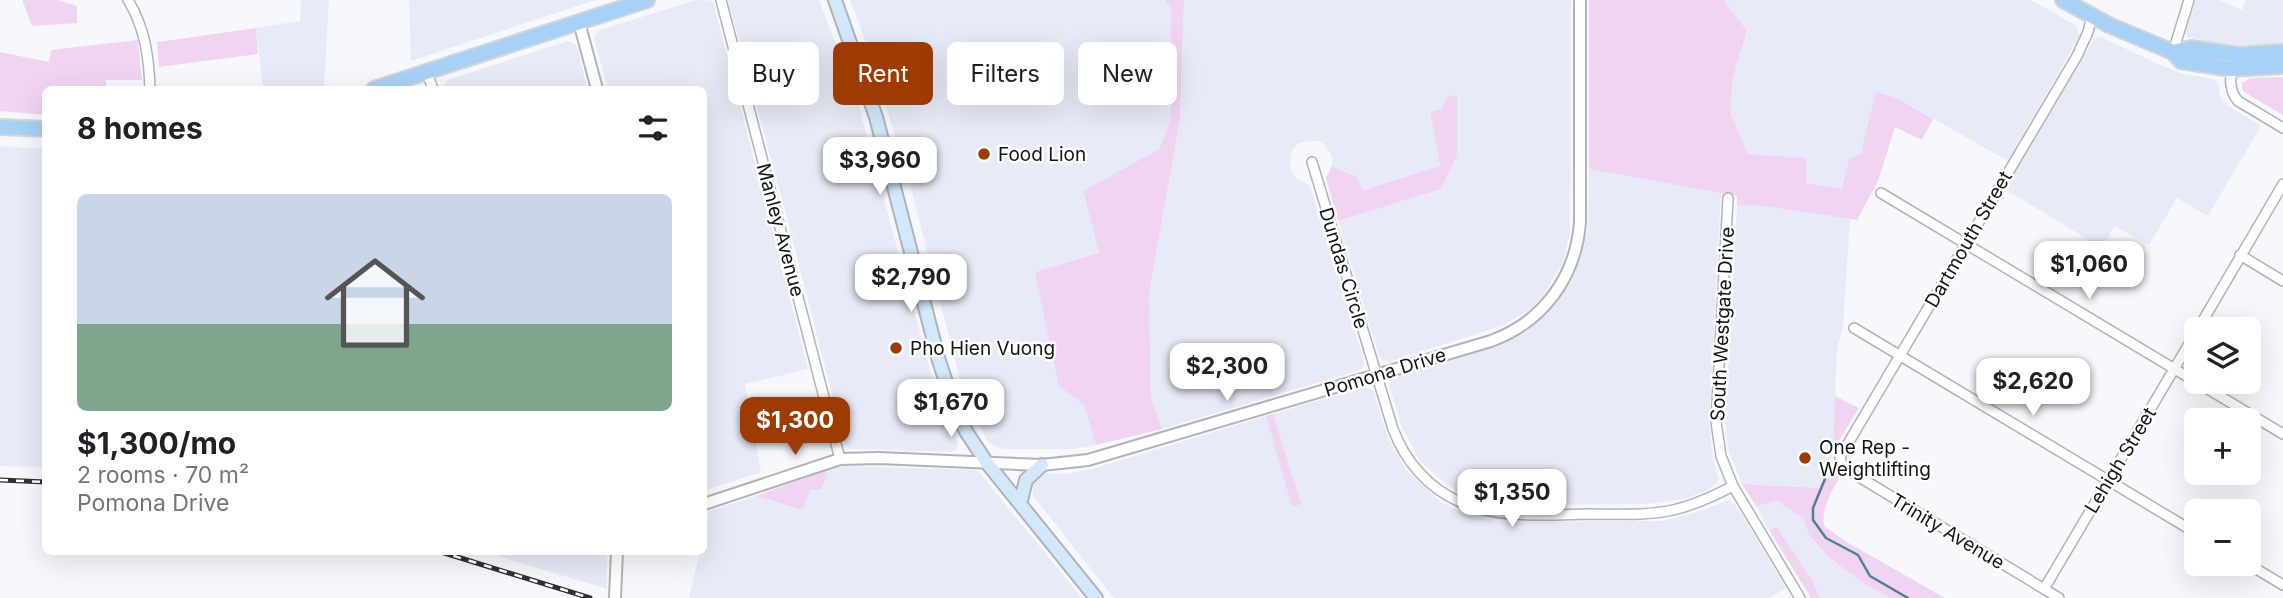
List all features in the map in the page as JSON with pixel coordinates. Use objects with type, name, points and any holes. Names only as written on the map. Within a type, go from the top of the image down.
[{"type":"main road","points":[[384,86],[647,0]]},
{"type":"main road","points":[[835,0],[876,117],[939,361],[956,412],[987,463],[1096,598]]},
{"type":"main road","points":[[2063,0],[2173,52],[2181,61],[2231,69],[2283,66]]},
{"type":"main road","points":[[2173,52],[2191,48],[2239,55],[2283,52]]},
{"type":"main road","points":[[0,127],[42,130]]},
{"type":"main road","points":[[1020,504],[1026,480],[1042,465]]},
{"type":"street","points":[[128,0],[144,35],[150,86]]},
{"type":"street","name":"Manley Avenue","points":[[721,0],[841,459]]},
{"type":"street","name":"Pomona Drive","points":[[707,503],[841,459],[879,458],[1042,465],[1101,456],[1490,341],[1517,330],[1545,307],[1560,288],[1576,250],[1579,233],[1580,0]]},
{"type":"street","points":[[2173,52],[2189,0]]},
{"type":"street","name":"Dartmouth Street","points":[[1840,461],[1841,452],[2077,57],[2092,16]]},
{"type":"street","points":[[579,22],[596,86]]},
{"type":"street","points":[[2239,55],[2231,69],[2231,90],[2238,101],[2283,128]]},
{"type":"street","points":[[427,73],[432,86]]},
{"type":"street","name":"Dundas Circle","points":[[1312,162],[1397,439],[1414,466],[1432,484],[1448,496],[1482,510],[1513,514],[1660,512],[1689,506],[1733,486]]},
{"type":"street","name":"Lehigh Street","points":[[2204,317],[2283,184]]},
{"type":"street","points":[[1881,193],[2283,434]]},
{"type":"street","name":"South Westgate Drive","points":[[1728,198],[1716,422],[1721,456],[1733,486],[1800,598]]},
{"type":"street","points":[[2240,255],[2283,281]]},
{"type":"street","points":[[1854,328],[2184,526]]},
{"type":"street","name":"Lehigh Street","points":[[2044,589],[2184,353]]},
{"type":"street","name":"Trinity Avenue","points":[[1840,461],[1846,470],[2059,598]]},
{"type":"street","points":[[615,598],[617,555]]},
{"type":"street","points":[[2261,571],[2283,584]]},
{"type":"shaded area","points":[[22,0],[58,0],[77,6],[77,23],[32,26]]},
{"type":"shaded area","points":[[301,0],[329,0],[324,86],[263,86],[256,28],[300,21]]},
{"type":"shaded area","points":[[409,0],[595,0],[411,61]]},
{"type":"shaded area","points":[[696,0],[713,1],[728,59],[728,105],[740,105],[808,369],[745,384],[761,472],[707,490],[707,86],[607,86],[594,38],[597,31]]},
{"type":"shaded area","points":[[728,0],[819,0],[835,42],[833,42],[833,105],[858,105],[932,377],[958,443],[956,450],[850,449],[845,445],[756,105],[819,105],[819,42],[739,42]]},
{"type":"shaded area","points":[[850,0],[1165,0],[1171,9],[1171,42],[1078,42],[1078,105],[1171,105],[1171,121],[1159,149],[1083,191],[1099,253],[1059,385],[1084,405],[1096,445],[1072,449],[1004,449],[995,447],[987,440],[960,379],[908,177],[886,105],[933,105],[933,42],[866,42]]},
{"type":"shaded area","points":[[1165,0],[1184,0],[1180,120],[1149,293],[1151,397],[1162,429],[1096,445],[1084,405],[1059,386],[1035,272],[1099,253],[1083,191],[1159,149],[1171,120],[1171,105],[1177,105],[1177,42],[1171,42],[1171,9]]},
{"type":"shaded area","points":[[1184,0],[1571,0],[1570,232],[1563,262],[1543,296],[1532,308],[1504,325],[1389,362],[1383,360],[1379,356],[1338,221],[1441,189],[1457,96],[1448,95],[1442,109],[1430,112],[1440,166],[1363,190],[1357,177],[1332,166],[1332,156],[1325,145],[1319,141],[1299,143],[1292,151],[1291,170],[1296,178],[1310,186],[1364,361],[1363,366],[1360,370],[1162,429],[1151,397],[1149,293],[1180,120]]},
{"type":"shaded area","points":[[1589,0],[1724,0],[1747,31],[1732,81],[1731,115],[1748,154],[1806,158],[1806,183],[1842,189],[1849,158],[1861,153],[1876,92],[1897,98],[1933,119],[1922,140],[1895,127],[1878,181],[1857,220],[1765,206],[1737,205],[1737,196],[1589,169]]},
{"type":"shaded area","points":[[1724,0],[2031,0],[2077,26],[2080,35],[2008,161],[1897,98],[1860,153],[1849,158],[1842,189],[1805,183],[1806,158],[1748,154],[1731,115],[1732,81],[1747,32]]},
{"type":"shaded area","points":[[2196,0],[2219,0],[2242,10],[2246,0],[2283,0],[2283,43],[2239,46],[2187,37],[2186,31]]},
{"type":"shaded area","points":[[256,28],[258,54],[159,67],[157,42]]},
{"type":"shaded area","points":[[2095,37],[2101,37],[2183,74],[2214,79],[2219,85],[2220,97],[2227,105],[2261,126],[2208,216],[2177,198],[2149,245],[2115,226],[2102,248],[2005,189]]},
{"type":"shaded area","points":[[138,40],[142,80],[106,80],[106,86],[42,86],[42,115],[0,111],[0,52],[49,62],[51,50]]},
{"type":"shaded area","points":[[568,41],[578,48],[586,86],[444,86],[447,80]]},
{"type":"shaded area","points":[[2283,77],[2283,115],[2244,92],[2242,88],[2242,83],[2250,78]]},
{"type":"shaded area","points":[[1448,95],[1457,96],[1457,155],[1441,189],[1338,221],[1326,178],[1332,166],[1357,177],[1363,190],[1440,166],[1430,112],[1442,109]]},
{"type":"shaded area","points":[[0,146],[42,149],[42,467],[0,466]]},
{"type":"shaded area","points":[[1589,169],[1721,193],[1709,424],[1719,480],[1708,490],[1684,499],[1645,504],[1514,505],[1472,498],[1448,486],[1420,461],[1402,427],[1390,381],[1395,377],[1503,344],[1523,334],[1551,310],[1572,280],[1583,250],[1588,227]]},
{"type":"shaded area","points":[[1737,205],[1765,206],[1850,219],[1843,327],[1837,349],[1833,450],[1830,465],[1819,488],[1742,484],[1729,452],[1725,423]]},
{"type":"shaded area","points":[[1364,387],[1373,390],[1388,438],[1406,470],[1441,502],[1460,512],[1497,522],[1661,521],[1704,510],[1729,500],[1736,505],[1786,588],[1769,598],[1114,598],[1033,496],[1033,482],[1045,473],[1068,474],[1095,468],[1266,416],[1292,506],[1300,504],[1273,414]]},
{"type":"shaded area","points":[[1835,396],[1859,408],[1833,450]]},
{"type":"shaded area","points":[[1273,414],[1301,504],[1292,507],[1266,416]]},
{"type":"shaded area","points":[[1830,465],[1841,474],[1826,505],[1824,526],[1845,541],[1945,598],[1890,598],[1860,581],[1830,558],[1809,535],[1803,518],[1777,501],[1756,506],[1742,484],[1819,488]]},
{"type":"shaded area","points":[[843,466],[977,470],[1082,598],[689,598],[699,555],[707,555],[709,511],[756,496],[803,510],[811,489],[827,474],[825,471]]},
{"type":"shaded area","points":[[825,471],[827,474],[821,490],[811,489],[803,510],[756,496]]},
{"type":"shaded area","points":[[1777,501],[1803,518],[1809,535],[1830,558],[1860,581],[1890,598],[1820,598],[1812,580],[1777,527],[1769,530],[1756,506]]},
{"type":"shaded area","points":[[1777,527],[1812,580],[1820,598],[1811,598],[1769,530]]},
{"type":"shaded area","points":[[494,555],[607,555],[607,589]]},
{"type":"waterway","points":[[1827,474],[1813,508],[1813,520],[1826,538],[1858,555],[1870,576],[1908,598]]},
{"type":"railway","points":[[0,480],[42,482]]},
{"type":"railway","points":[[451,555],[590,598]]},
{"type":"place","name":"Food Lion","points":[[984,154]]},
{"type":"place","name":"Pho Hien Vuong","points":[[896,348]]},
{"type":"place","name":"One Rep - Weightlifting","points":[[1805,458]]}]
